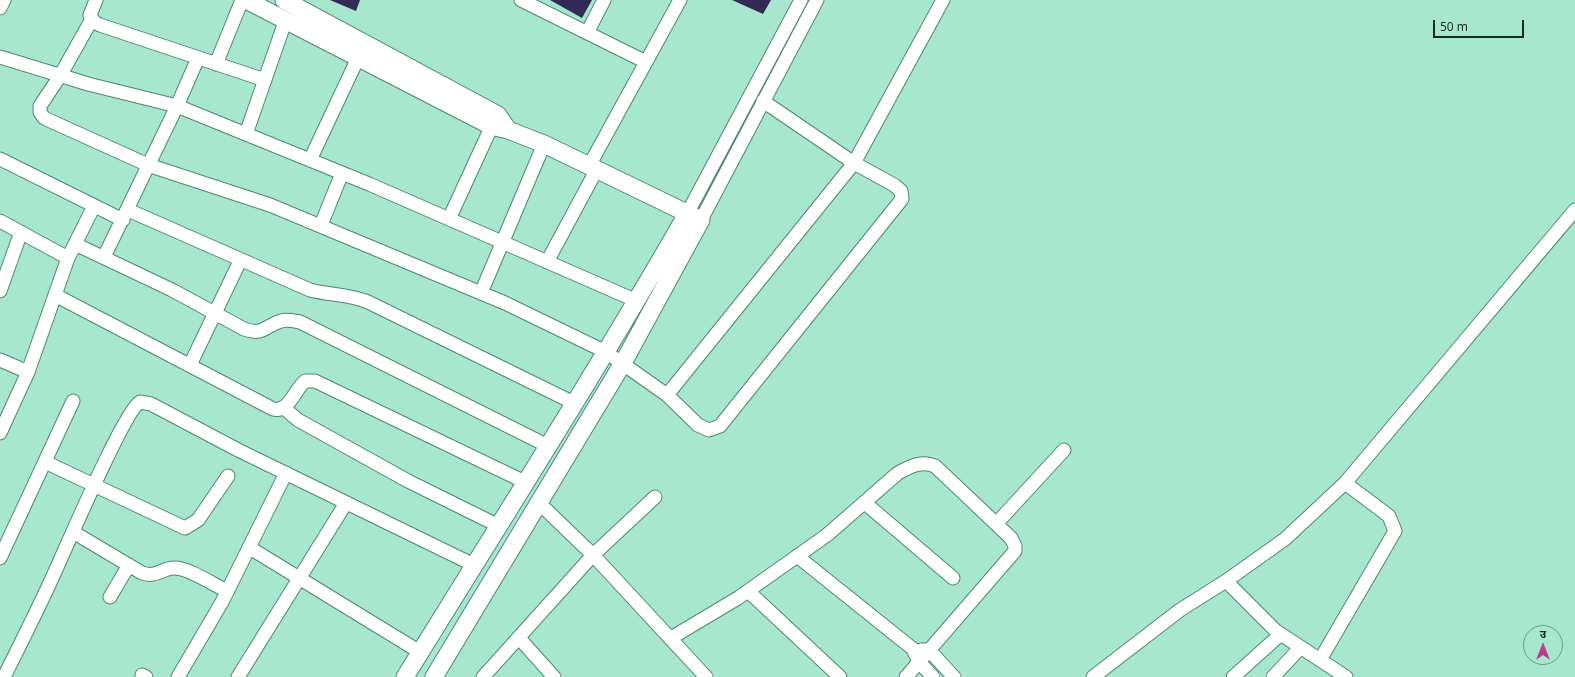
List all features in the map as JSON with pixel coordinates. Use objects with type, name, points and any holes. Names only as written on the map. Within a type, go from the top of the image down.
[{"type":"main road","points":[[246,0],[286,19],[358,58],[494,121]]},
{"type":"main road","points":[[284,0],[508,130],[544,144],[694,217]]},
{"type":"main road","points":[[405,677],[637,301],[694,217]]},
{"type":"main road","points":[[434,677],[538,502],[557,475],[623,363],[694,217]]},
{"type":"street","points":[[0,8],[4,0]]},
{"type":"street","points":[[96,0],[91,10],[92,19],[60,76],[40,106],[40,114],[44,118],[148,165],[270,205],[481,293],[606,352],[667,395],[704,429],[713,429],[720,426],[900,203],[902,195],[899,188],[854,163],[763,101]]},
{"type":"street","points":[[216,64],[242,0]]},
{"type":"street","points":[[521,0],[646,62]]},
{"type":"street","points":[[587,33],[604,0]]},
{"type":"street","points":[[547,262],[646,62],[680,0]]},
{"type":"street","points":[[694,217],[801,0]]},
{"type":"street","points":[[694,217],[763,101],[817,0]]},
{"type":"street","points":[[667,395],[854,163],[943,0]]},
{"type":"street","points":[[92,19],[100,25],[265,80]]},
{"type":"street","points":[[246,134],[286,19]]},
{"type":"street","points":[[0,57],[60,76],[177,106],[342,173],[637,301]]},
{"type":"street","points":[[104,258],[126,215],[198,58]]},
{"type":"street","points":[[310,160],[358,58]]},
{"type":"street","points":[[449,219],[494,121]]},
{"type":"street","points":[[481,293],[501,242],[544,144]]},
{"type":"street","points":[[0,159],[94,206],[126,215],[240,260],[310,290],[342,294],[368,302],[574,403]]},
{"type":"street","points":[[321,225],[342,173]]},
{"type":"street","points":[[0,433],[28,372],[68,258],[94,206]]},
{"type":"street","points":[[1093,677],[1180,610],[1226,581],[1285,539],[1345,484],[1575,210]]},
{"type":"street","points":[[0,221],[68,258]]},
{"type":"street","points":[[0,291],[21,232]]},
{"type":"street","points":[[76,244],[172,290],[253,332],[261,332],[282,320],[300,322],[548,446]]},
{"type":"street","points":[[190,365],[240,260]]},
{"type":"street","points":[[55,296],[274,409],[278,410],[284,408],[305,381],[315,381],[525,482]]},
{"type":"street","points":[[0,360],[28,372]]},
{"type":"street","points":[[0,558],[73,401]]},
{"type":"street","points":[[4,677],[74,532],[119,432],[133,406],[143,402],[151,404],[346,503],[474,565]]},
{"type":"street","points":[[284,408],[298,420],[401,478],[499,526]]},
{"type":"street","points":[[996,524],[1064,450]]},
{"type":"street","points":[[45,462],[95,484],[185,528],[198,520],[228,476]]},
{"type":"street","points":[[668,634],[748,591],[827,535],[898,473],[912,466],[928,463],[935,466],[996,524],[1014,543],[1015,551],[1012,557],[906,677]]},
{"type":"street","points":[[178,677],[250,548],[286,473]]},
{"type":"street","points":[[1320,660],[1394,536],[1395,531],[1390,516],[1345,484]]},
{"type":"street","points":[[483,677],[593,555],[655,497]]},
{"type":"street","points":[[538,502],[593,555],[652,620],[668,634],[706,677]]},
{"type":"street","points":[[238,677],[346,503]]},
{"type":"street","points":[[865,503],[953,578]]},
{"type":"street","points":[[74,532],[148,575],[157,574],[168,569],[178,568],[227,591]]},
{"type":"street","points":[[250,548],[298,579],[420,652]]},
{"type":"street","points":[[797,556],[913,649],[919,662],[933,677]]},
{"type":"street","points":[[110,597],[129,565]]},
{"type":"street","points":[[1226,581],[1281,634],[1346,677]]},
{"type":"street","points":[[748,591],[840,677]]},
{"type":"street","points":[[1233,677],[1281,634]]},
{"type":"street","points":[[519,638],[554,677]]},
{"type":"street","points":[[1273,677],[1300,648]]},
{"type":"street","points":[[913,649],[929,650],[954,677]]},
{"type":"building","points":[[330,0],[360,0],[356,11]]},
{"type":"building","points":[[550,0],[592,0],[582,18]]},
{"type":"building","points":[[732,0],[771,0],[763,14]]}]
